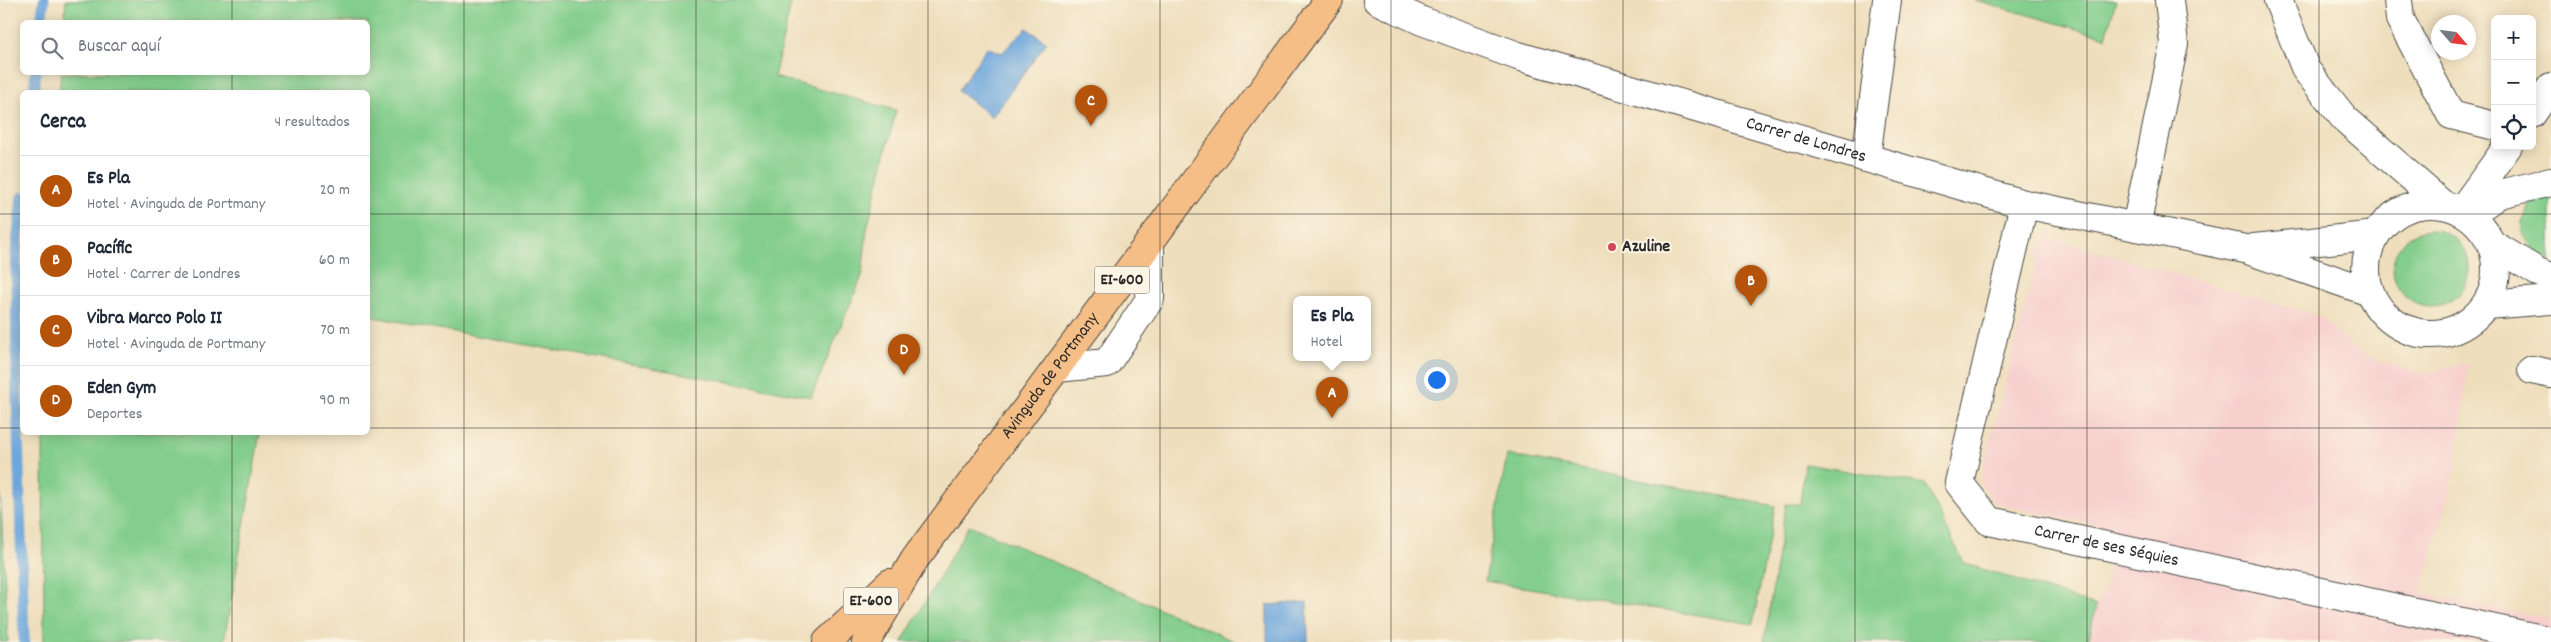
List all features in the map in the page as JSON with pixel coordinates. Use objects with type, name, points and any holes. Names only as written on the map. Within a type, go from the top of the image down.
[{"type":"main road","name":"Avinguda de Portmany","points":[[866,642],[915,559],[1329,0]]},
{"type":"main road","name":"Avinguda de Portmany","points":[[827,642],[915,559]]},
{"type":"street","name":"Carrer de Londres","points":[[1377,0],[1422,21],[1518,56],[2024,204],[2245,249],[2370,292]]},
{"type":"street","points":[[1866,158],[1887,0]]},
{"type":"street","points":[[2136,227],[2174,44],[2170,0]]},
{"type":"street","points":[[2278,0],[2306,70],[2344,118],[2458,210],[2482,228],[2492,244],[2496,275],[2486,305],[2469,322],[2447,332],[2423,334],[2401,327],[2382,312],[2370,292],[2366,262],[2376,235],[2393,215],[2417,205],[2458,210],[2499,194],[2551,182]]},
{"type":"street","points":[[2398,0],[2400,19],[2451,115],[2491,125]]},
{"type":"street","points":[[2536,108],[2551,87]]},
{"type":"street","points":[[2458,210],[2505,150]]},
{"type":"street","name":"Carrer de ses Séquies","points":[[2024,204],[1959,483],[1989,522],[2551,641]]},
{"type":"street","name":"Carrer de Londres","points":[[2245,249],[2376,235]]},
{"type":"street","points":[[1057,368],[1107,363],[1150,299],[1150,243]]},
{"type":"street","points":[[2492,244],[2538,272],[2551,277]]},
{"type":"street","points":[[2486,305],[2551,300]]},
{"type":"shaded area","points":[[2047,237],[2319,316],[2365,356],[2422,374],[2469,362],[2455,470],[2421,593],[2551,619],[2551,642],[2088,642],[2096,606],[2108,578],[2107,562],[2116,530],[1994,503],[1980,481],[2040,248]]},
{"type":"green space","points":[[66,0],[792,0],[774,77],[896,110],[867,229],[862,276],[811,397],[370,316],[370,90],[59,90],[61,75],[370,75],[370,20],[64,20]]},
{"type":"green space","points":[[1975,0],[2116,0],[2106,37]]},
{"type":"green space","points":[[2551,197],[2551,260],[2533,248],[2524,235],[2523,225],[2531,202]]},
{"type":"green space","points":[[2431,230],[2446,233],[2458,241],[2466,253],[2469,268],[2466,283],[2458,295],[2446,303],[2431,306],[2416,303],[2404,295],[2396,283],[2393,268],[2396,253],[2404,241],[2416,233]]},
{"type":"green space","points":[[43,435],[260,435],[224,642],[44,642]]},
{"type":"green space","points":[[1507,455],[1775,506],[1753,624],[1485,581]]},
{"type":"green space","points":[[1805,464],[1925,484],[1964,563],[2096,606],[2088,642],[1764,642],[1786,504],[1800,504]]},
{"type":"green space","points":[[0,489],[8,642],[0,642]]},
{"type":"green space","points":[[969,525],[1236,642],[902,642]]},
{"type":"water","points":[[1026,28],[1047,42],[992,117],[958,91],[987,47],[1002,53]]},
{"type":"water","points":[[1307,602],[1308,642],[1267,642],[1267,605]]},
{"type":"waterway","points":[[41,20],[44,0]]},
{"type":"waterway","points":[[34,90],[36,75]]},
{"type":"waterway","points":[[20,216],[16,254],[17,396],[24,642]]},
{"type":"place","name":"Vibra Marco Polo II","points":[[1091,126]]},
{"type":"place","name":"Azuline","points":[[1612,247]]},
{"type":"place","name":"Pacífic","points":[[1751,306]]},
{"type":"place","name":"Eden Gym","points":[[904,375]]},
{"type":"place","name":"Es Pla","points":[[1332,418]]}]
